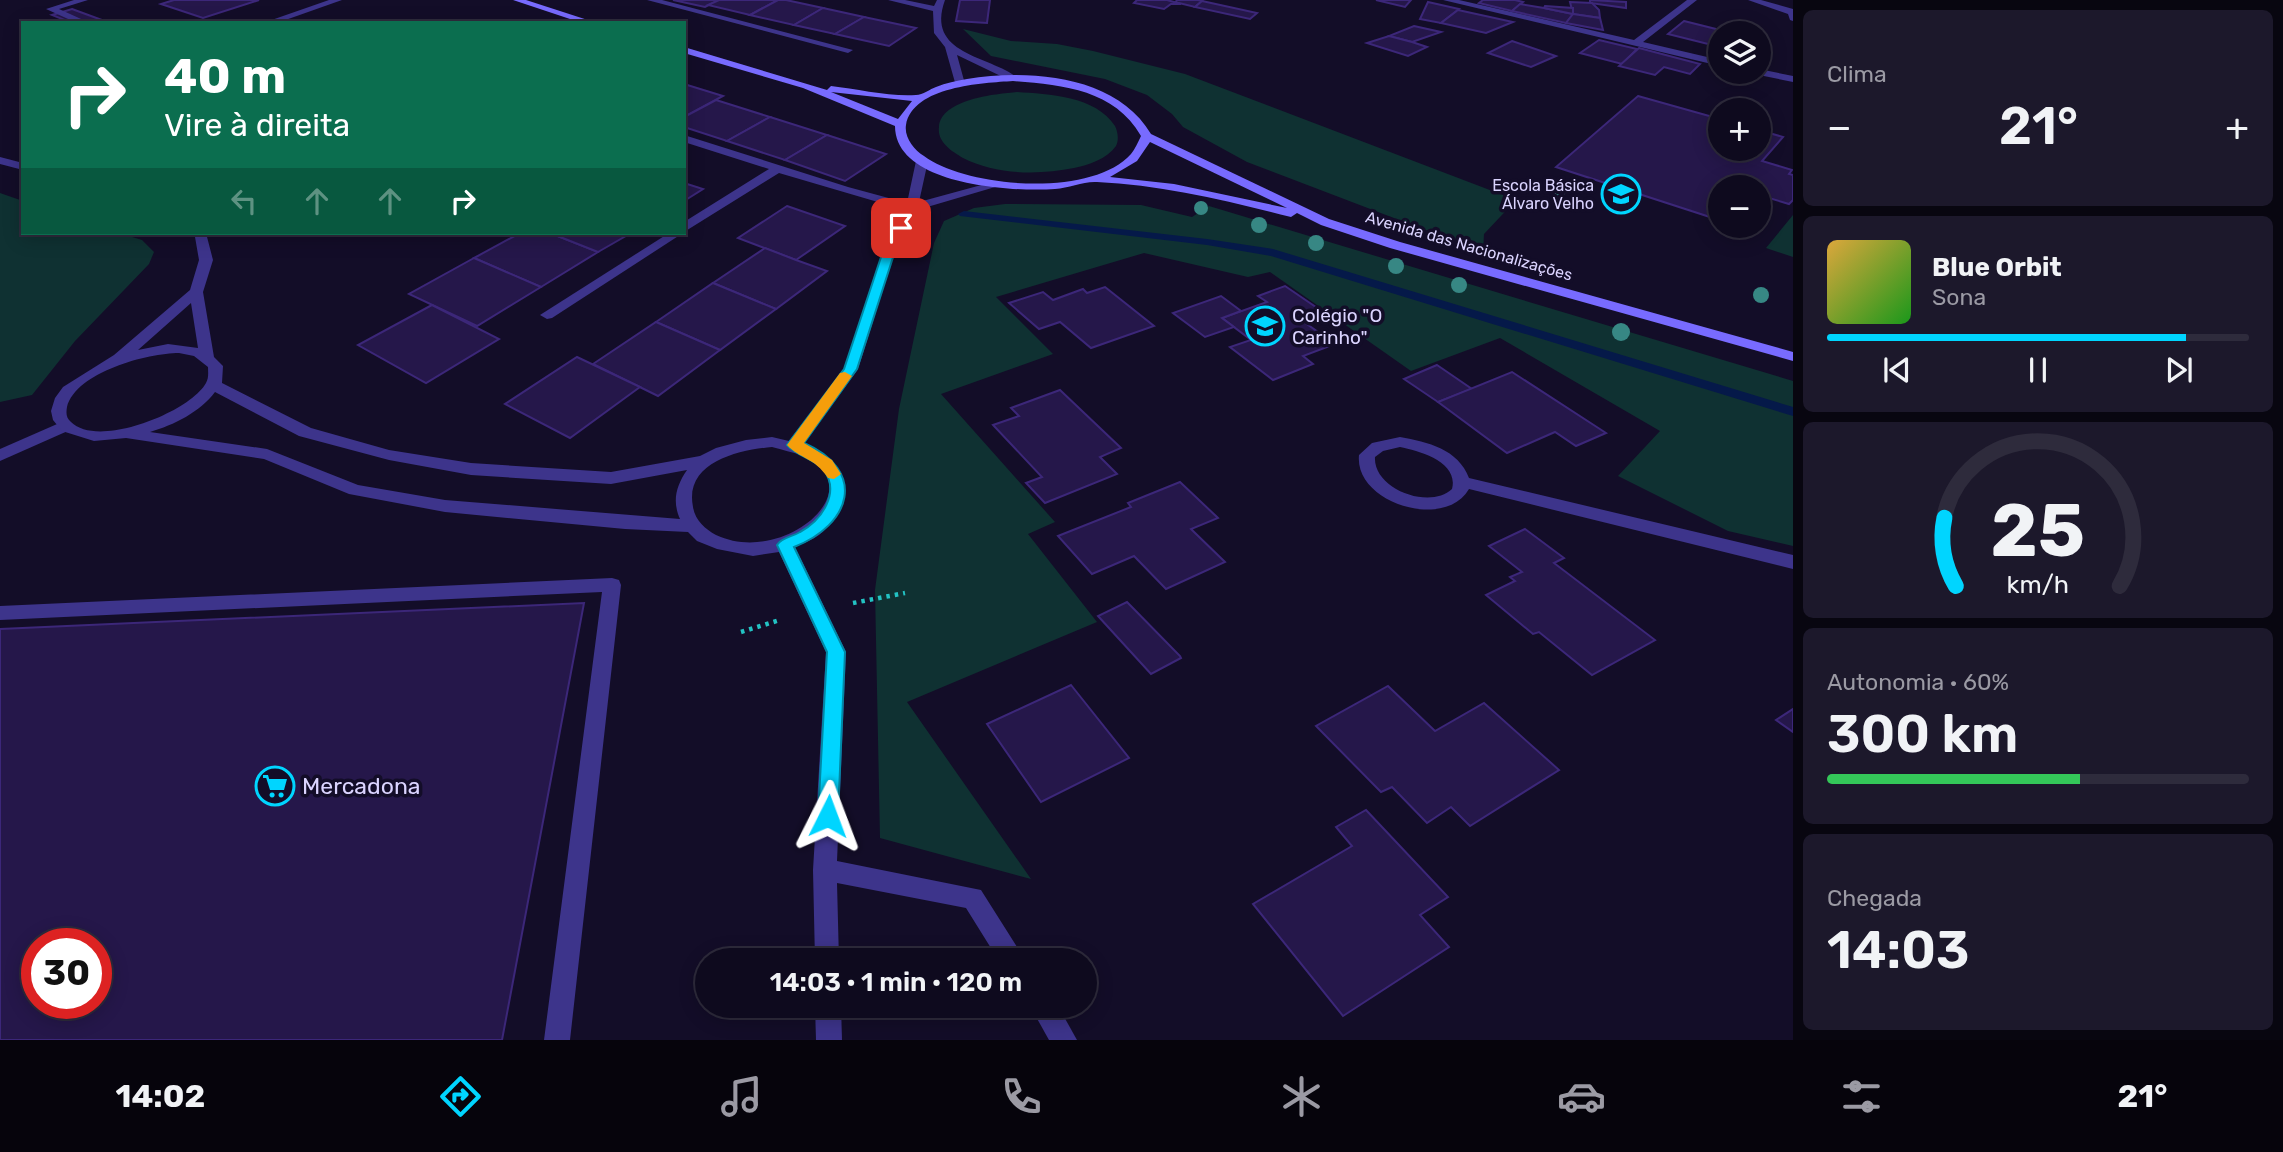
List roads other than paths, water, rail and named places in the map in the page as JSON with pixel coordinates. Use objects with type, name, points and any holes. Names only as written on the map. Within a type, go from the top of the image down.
[{"type":"street","points":[[81,21],[50,9],[84,0]]},
{"type":"street","points":[[273,21],[338,0]]},
{"type":"street","points":[[517,0],[586,21]]},
{"type":"street","points":[[651,0],[848,50]]},
{"type":"street","points":[[892,0],[939,4],[940,36],[950,46],[1013,78]]},
{"type":"street","points":[[1447,0],[1708,60]]},
{"type":"street","points":[[1635,44],[1693,0]]},
{"type":"street","points":[[1752,0],[1793,12],[1793,19]]},
{"type":"street","points":[[950,46],[960,84]]},
{"type":"street","points":[[686,51],[807,86],[900,124]]},
{"type":"street","points":[[1771,75],[1793,79]]},
{"type":"street","points":[[1013,78],[1081,87],[1109,98],[1131,111],[1147,136],[1135,158],[1119,170],[1095,179],[1053,186],[996,185],[954,176],[922,161],[904,143],[900,124],[907,110],[921,99],[960,84],[1013,78]]},
{"type":"street","points":[[807,86],[921,99]]},
{"type":"street","name":"Avenida das Nacionalizações","points":[[1147,136],[1325,222],[1395,245],[1793,357]]},
{"type":"street","points":[[686,139],[777,169],[912,208],[996,185]]},
{"type":"street","points":[[0,160],[21,166]]},
{"type":"street","points":[[795,445],[850,369],[890,248],[912,208],[922,161]]},
{"type":"street","points":[[686,227],[777,169]]},
{"type":"street","points":[[1095,179],[1147,181],[1185,188],[1325,222]]},
{"type":"street","points":[[201,235],[206,260],[196,292],[207,356]]},
{"type":"street","points":[[547,315],[674,235]]},
{"type":"street","points":[[116,361],[196,292]]},
{"type":"street","points":[[167,349],[194,351],[207,356],[215,364],[217,373],[214,385],[191,408],[173,419],[129,434],[101,437],[79,434],[64,426],[58,416],[59,405],[67,393],[96,370],[116,361],[167,349]]},
{"type":"street","points":[[214,385],[305,432],[389,455],[471,469],[611,478],[705,461]]},
{"type":"street","points":[[0,456],[64,426]]},
{"type":"street","points":[[129,434],[267,454],[355,490],[445,506],[625,523],[691,526]]},
{"type":"street","points":[[772,442],[795,445],[813,453],[827,464],[836,477],[838,492],[834,508],[823,523],[807,536],[785,545],[758,550],[732,548],[708,540],[691,526],[682,510],[682,492],[690,475],[705,461],[725,450],[748,444],[772,442]]},
{"type":"street","points":[[1462,482],[1459,493],[1450,500],[1436,504],[1410,502],[1394,496],[1374,483],[1367,472],[1366,459],[1371,451],[1385,443],[1400,442],[1422,446],[1452,463],[1462,482],[1793,562]]},
{"type":"street","points":[[785,545],[836,652],[825,870],[827,948]]},
{"type":"street","points":[[0,613],[612,585],[557,1040]]},
{"type":"street","points":[[825,870],[973,898],[1006,948]]},
{"type":"street","points":[[828,1018],[829,1040]]},
{"type":"street","points":[[1050,1018],[1064,1040]]},
{"type":"waterway","points":[[964,214],[1207,242],[1273,253],[1793,412]]},
{"type":"place","name":"Escola Básica Álvaro Velho","points":[[1621,194]]},
{"type":"place","name":"Colégio \"O Carinho\"","points":[[1265,326]]},
{"type":"place","name":"Mercadona","points":[[275,786]]}]
